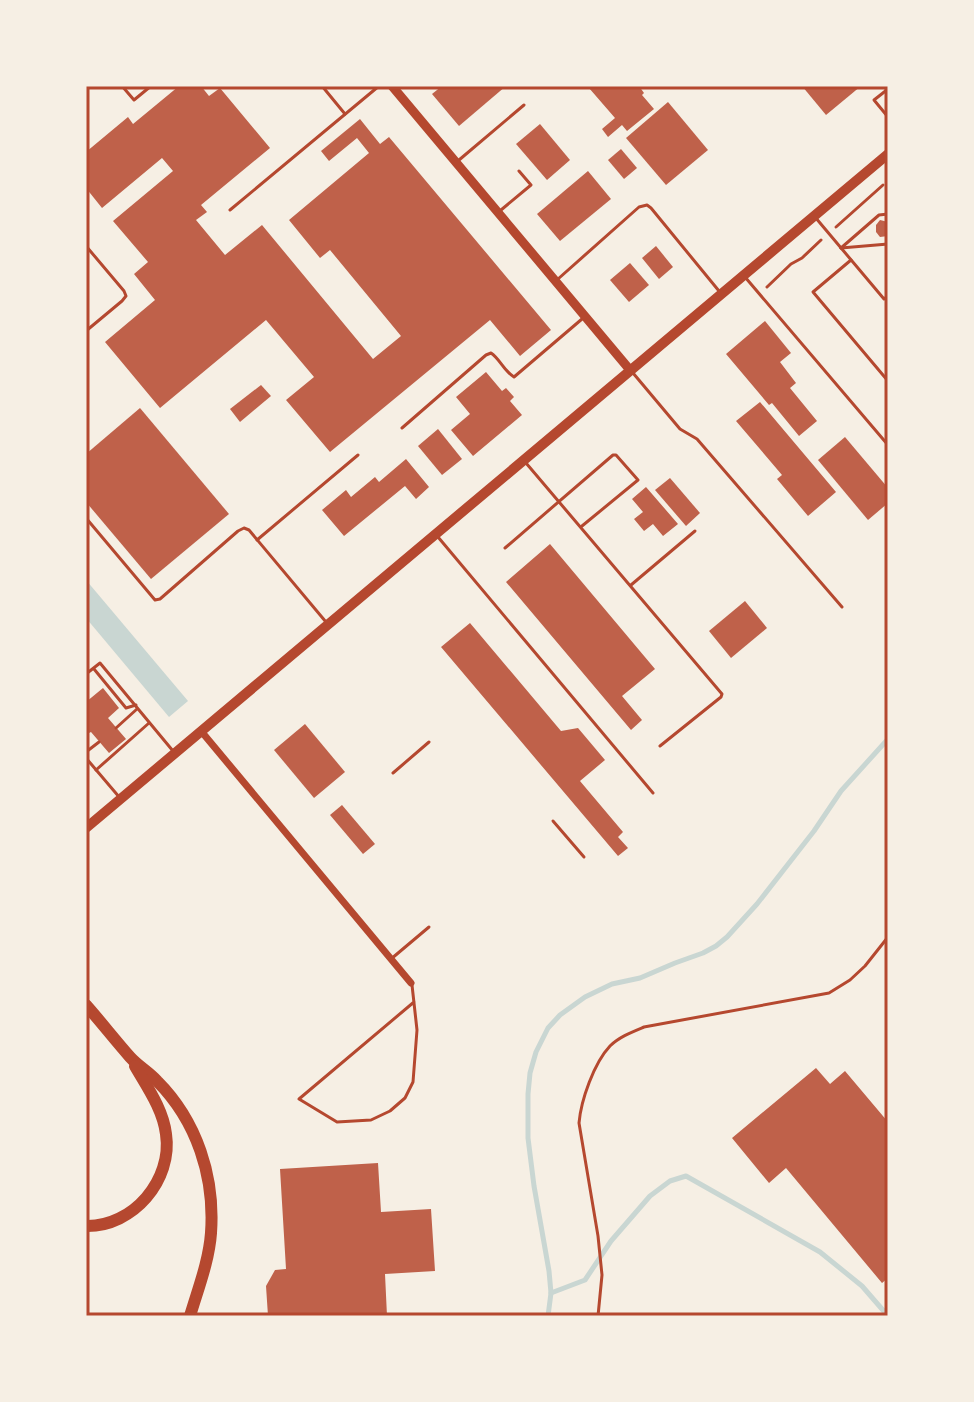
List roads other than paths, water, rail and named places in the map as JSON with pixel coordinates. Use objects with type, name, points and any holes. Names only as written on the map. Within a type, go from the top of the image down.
[{"type":"highway","points":[[86,1005],[132,1060],[160,1111],[167,1136],[165,1161],[156,1185],[140,1205],[120,1219],[86,1226]]},
{"type":"highway","points":[[132,1060],[158,1081],[179,1107],[196,1137],[207,1168],[212,1202],[211,1236],[190,1316]]},
{"type":"main road","points":[[86,828],[888,154]]},
{"type":"street","points":[[392,86],[630,370]]},
{"type":"street","points":[[201,731],[411,983]]},
{"type":"lane","points":[[122,86],[134,100],[151,86]]},
{"type":"lane","points":[[322,86],[345,114]]},
{"type":"lane","points":[[230,210],[379,86]]},
{"type":"lane","points":[[888,89],[874,100],[888,117]]},
{"type":"lane","points":[[456,162],[524,105]]},
{"type":"lane","points":[[498,213],[531,185],[519,171]]},
{"type":"lane","points":[[556,281],[639,207],[647,205],[721,294]]},
{"type":"lane","points":[[841,248],[879,215],[888,214]]},
{"type":"lane","points":[[814,216],[884,299],[888,296]]},
{"type":"lane","points":[[841,248],[888,244]]},
{"type":"lane","points":[[86,246],[126,296],[86,331]]},
{"type":"lane","points":[[851,260],[813,292],[888,381]]},
{"type":"lane","points":[[744,275],[888,445]]},
{"type":"lane","points":[[402,428],[486,355],[494,355],[514,377],[585,316]]},
{"type":"lane","points":[[630,370],[680,429],[697,439],[842,607]]},
{"type":"lane","points":[[257,540],[358,455]]},
{"type":"lane","points":[[505,548],[616,455],[637,477],[637,482],[580,527]]},
{"type":"lane","points":[[524,460],[722,694],[660,746]]},
{"type":"lane","points":[[86,518],[155,600],[160,599],[238,531],[244,528],[249,530],[328,625]]},
{"type":"lane","points":[[630,586],[695,531]]},
{"type":"lane","points":[[435,535],[653,793]]},
{"type":"lane","points":[[86,674],[100,663],[175,753]]},
{"type":"lane","points":[[93,668],[126,708],[137,707]]},
{"type":"lane","points":[[116,728],[137,707]]},
{"type":"lane","points":[[96,770],[149,723]]},
{"type":"lane","points":[[86,752],[99,742]]},
{"type":"lane","points":[[393,773],[429,742]]},
{"type":"lane","points":[[86,758],[121,799]]},
{"type":"lane","points":[[553,821],[584,857]]},
{"type":"lane","points":[[391,959],[429,927]]},
{"type":"lane","points":[[411,983],[414,1002],[417,1030],[413,1082],[405,1098],[390,1111],[371,1120],[337,1122],[299,1099],[414,1002]]},
{"type":"waterway","points":[[548,1316],[551,1293],[549,1271],[528,1138],[530,1073],[548,1028],[585,997],[612,984],[640,978],[703,953],[727,937],[757,904],[841,791],[888,739]]},
{"type":"waterway","points":[[551,1293],[585,1280],[611,1241],[650,1196],[670,1181],[686,1176],[820,1252],[862,1286],[888,1316]]}]
